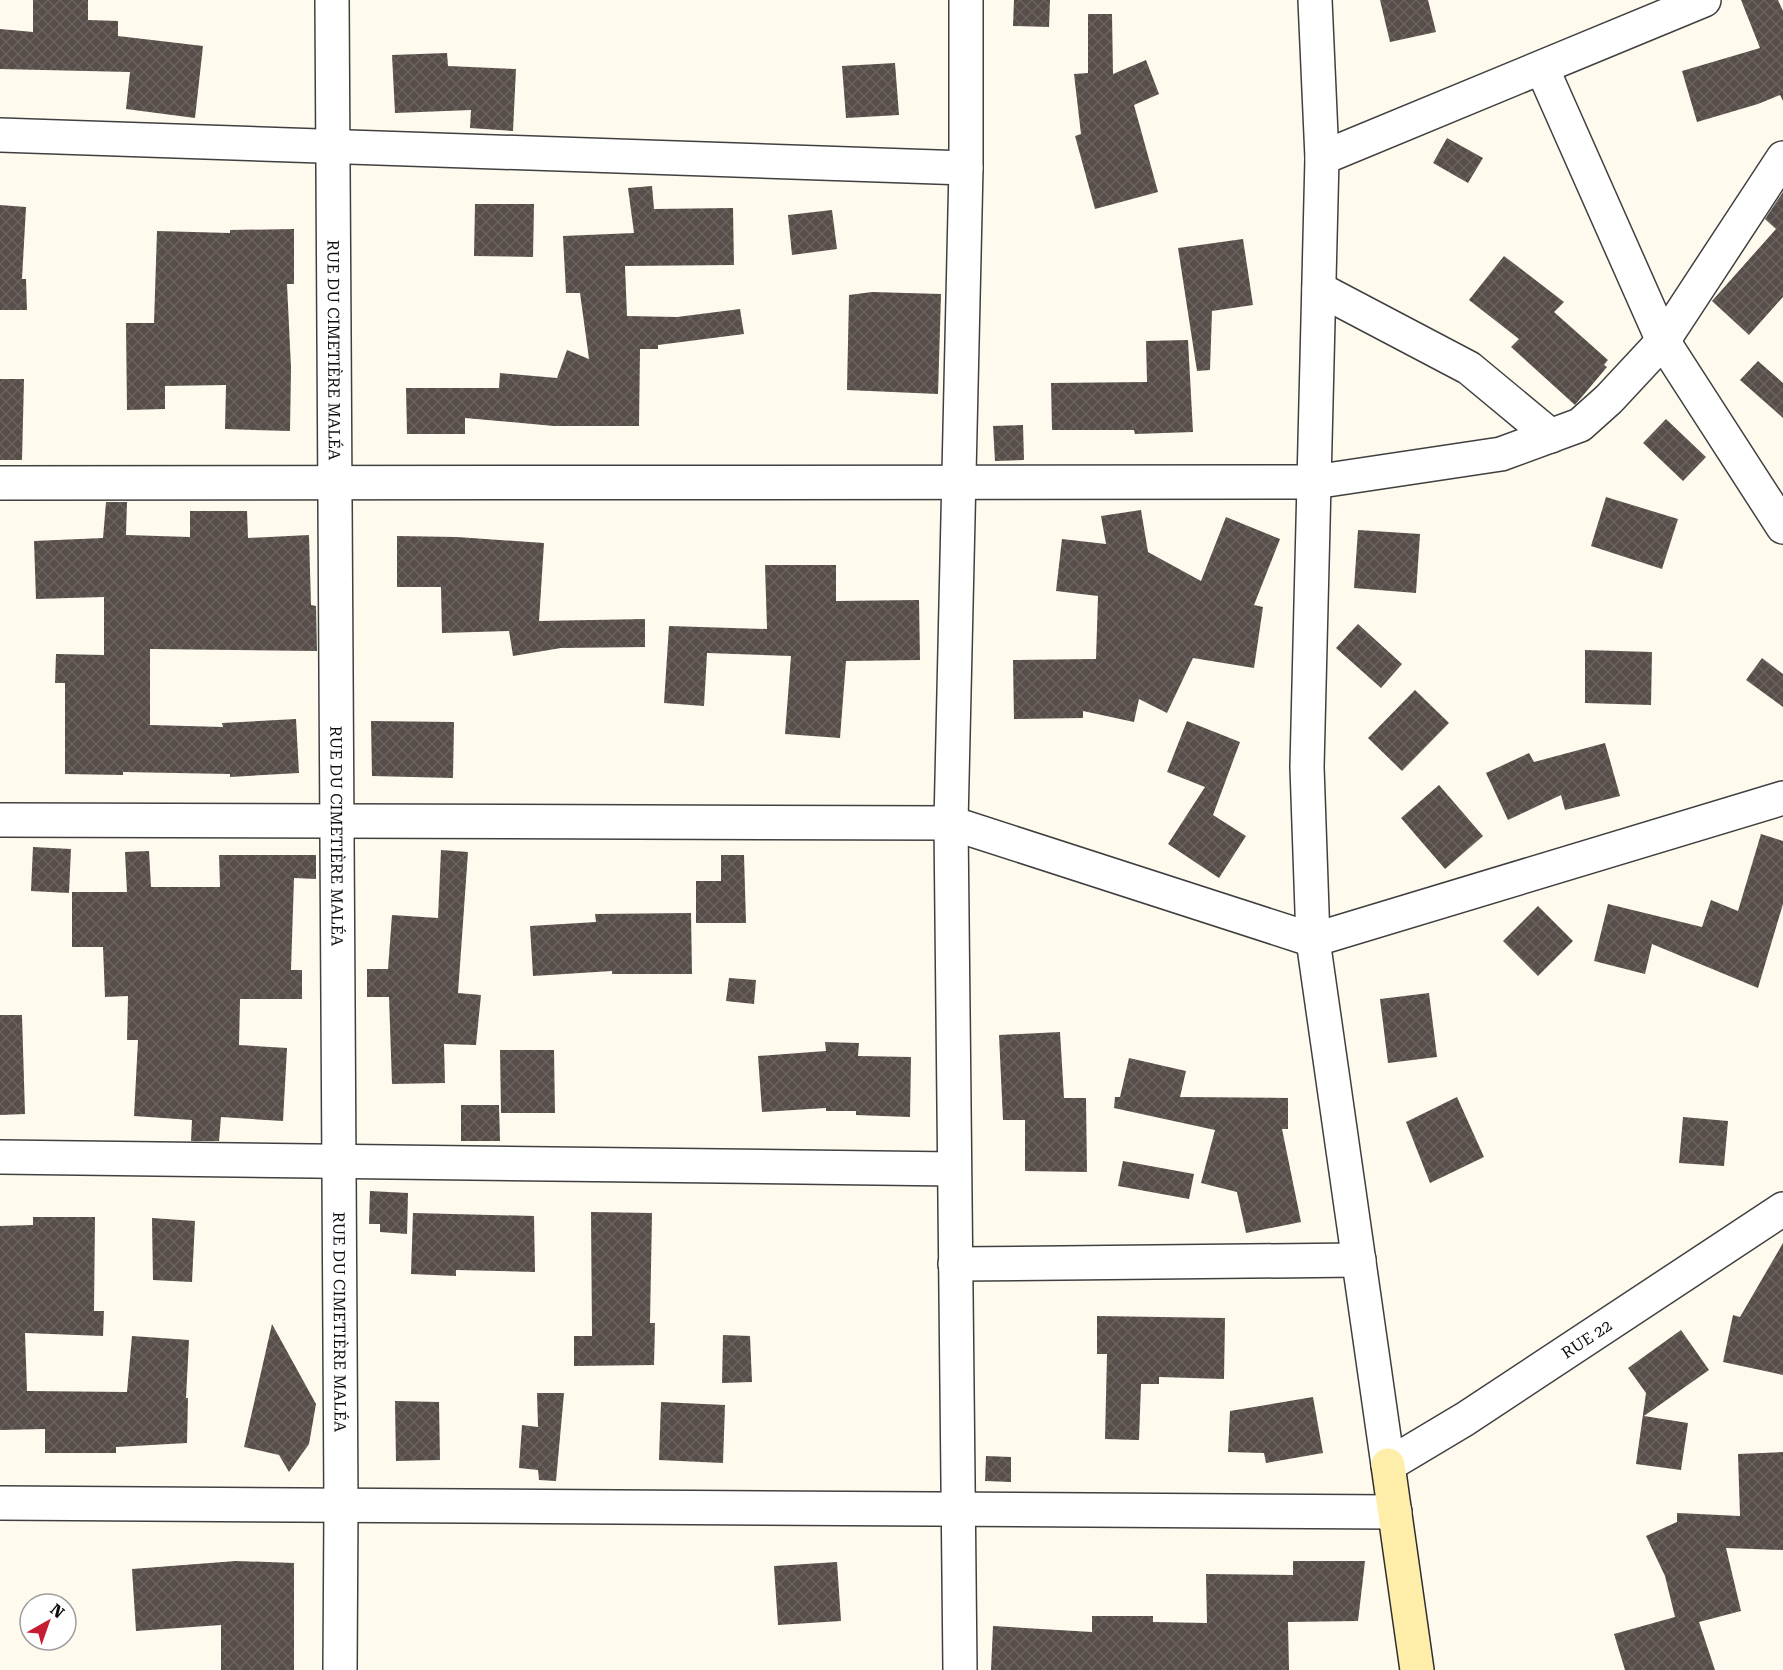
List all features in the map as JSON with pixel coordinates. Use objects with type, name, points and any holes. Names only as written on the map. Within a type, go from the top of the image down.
[{"type":"street","name":"RUE DU CIMETIÈRE MALÉA","points":[[332,0],[340,1670]]},
{"type":"street","points":[[960,1670],[951,823],[966,168],[966,0]]},
{"type":"street","points":[[1315,0],[1322,158],[1307,767],[1313,940],[1417,1670]]},
{"type":"street","points":[[1322,158],[1704,0]]},
{"type":"street","points":[[1542,68],[1663,340],[1783,526]]},
{"type":"street","points":[[0,135],[966,168]]},
{"type":"street","points":[[0,483],[1314,482],[1501,454],[1580,425],[1609,399],[1663,340],[1783,158]]},
{"type":"street","points":[[1319,289],[1469,368],[1551,436]]},
{"type":"street","points":[[0,820],[951,823],[1313,940],[1783,798]]},
{"type":"street","points":[[0,1157],[954,1169]]},
{"type":"street","name":"RUE 22","points":[[1388,1465],[1465,1419],[1783,1209]]},
{"type":"street","points":[[955,1264],[1359,1260]]},
{"type":"street","points":[[0,1503],[1395,1512]]},
{"type":"building","points":[[33,0],[88,0],[88,20],[118,21],[118,36],[203,46],[195,118],[126,109],[130,72],[0,69],[0,29],[33,32]]},
{"type":"building","points":[[1014,0],[1050,0],[1049,27],[1013,26]]},
{"type":"building","points":[[1380,0],[1428,0],[1436,32],[1390,42]]},
{"type":"building","points":[[1741,0],[1778,0],[1783,11],[1783,101],[1780,95],[1697,122],[1682,71],[1760,48]]},
{"type":"building","points":[[1088,14],[1112,14],[1113,74],[1146,60],[1159,94],[1134,105],[1158,192],[1095,209],[1075,136],[1081,134],[1074,74],[1088,73]]},
{"type":"building","points":[[447,53],[448,66],[516,69],[513,131],[470,128],[471,110],[395,113],[392,55]]},
{"type":"building","points":[[895,63],[899,115],[846,118],[842,66]]},
{"type":"building","points":[[1447,138],[1483,158],[1468,183],[1433,163]]},
{"type":"building","points":[[652,186],[654,209],[733,208],[734,265],[625,266],[627,316],[677,317],[740,309],[744,334],[658,345],[658,349],[640,349],[639,426],[554,426],[465,418],[465,434],[407,434],[406,388],[499,388],[500,373],[557,378],[567,350],[589,359],[580,293],[566,293],[563,236],[634,233],[628,188]]},
{"type":"building","points":[[1783,192],[1783,297],[1749,335],[1712,301],[1776,229],[1765,219]]},
{"type":"building","points":[[475,204],[534,204],[533,257],[474,256]]},
{"type":"building","points":[[0,205],[26,207],[22,279],[26,279],[27,310],[0,310]]},
{"type":"building","points":[[832,210],[837,249],[792,255],[788,215]]},
{"type":"building","points":[[294,229],[294,284],[287,284],[291,368],[290,431],[225,429],[226,385],[165,386],[165,409],[127,410],[126,323],[154,323],[157,231],[230,233],[230,230]]},
{"type":"building","points":[[1243,239],[1253,305],[1212,311],[1210,370],[1197,371],[1178,248]]},
{"type":"building","points":[[1504,256],[1564,302],[1554,312],[1608,360],[1604,365],[1607,367],[1575,405],[1511,347],[1519,339],[1469,300]]},
{"type":"building","points":[[872,292],[941,294],[938,394],[847,390],[849,295]]},
{"type":"building","points":[[1188,340],[1193,432],[1135,434],[1134,430],[1052,430],[1051,383],[1147,382],[1146,341]]},
{"type":"building","points":[[1758,361],[1783,383],[1783,418],[1740,380]]},
{"type":"building","points":[[0,379],[24,379],[22,460],[0,460]]},
{"type":"building","points":[[1666,419],[1706,457],[1683,481],[1643,443]]},
{"type":"building","points":[[1023,425],[1024,460],[995,461],[993,426]]},
{"type":"building","points":[[1606,497],[1678,519],[1662,569],[1591,546]]},
{"type":"building","points":[[106,502],[127,502],[126,535],[190,537],[190,511],[247,511],[248,538],[309,535],[311,605],[316,606],[317,651],[150,649],[150,725],[223,727],[222,723],[296,719],[299,773],[230,777],[230,774],[123,772],[123,775],[65,774],[65,683],[55,683],[56,654],[104,655],[104,597],[36,599],[34,541],[103,538]]},
{"type":"building","points":[[1141,510],[1148,552],[1201,581],[1226,517],[1280,539],[1254,605],[1263,607],[1254,668],[1193,658],[1167,713],[1139,699],[1134,722],[1083,711],[1083,718],[1014,719],[1013,660],[1096,659],[1098,596],[1056,591],[1062,539],[1106,544],[1101,516]]},
{"type":"building","points":[[1358,530],[1420,534],[1416,593],[1354,588]]},
{"type":"building","points":[[397,536],[457,537],[544,543],[539,621],[645,619],[645,647],[561,648],[513,656],[509,631],[442,633],[441,587],[397,587]]},
{"type":"building","points":[[765,565],[836,565],[836,601],[919,600],[920,660],[846,661],[840,738],[785,734],[791,656],[707,653],[704,706],[664,703],[669,626],[767,629]]},
{"type":"building","points":[[1358,624],[1402,664],[1381,688],[1336,648]]},
{"type":"building","points":[[1585,650],[1652,652],[1651,705],[1585,703]]},
{"type":"building","points":[[1762,658],[1783,674],[1783,707],[1746,680]]},
{"type":"building","points":[[1415,690],[1449,723],[1402,771],[1368,738]]},
{"type":"building","points":[[371,721],[454,722],[453,778],[372,776]]},
{"type":"building","points":[[1187,721],[1240,742],[1213,815],[1246,836],[1219,878],[1168,844],[1205,787],[1167,772]]},
{"type":"building","points":[[1605,743],[1620,796],[1565,810],[1561,795],[1508,820],[1486,773],[1529,753],[1534,762]]},
{"type":"building","points":[[1439,785],[1483,836],[1445,869],[1401,818]]},
{"type":"building","points":[[1761,834],[1783,841],[1783,904],[1758,988],[1652,944],[1645,974],[1594,961],[1608,904],[1702,927],[1711,900],[1738,911]]},
{"type":"building","points":[[33,847],[71,849],[69,893],[31,891]]},
{"type":"building","points":[[441,850],[468,852],[458,993],[481,995],[476,1045],[444,1044],[445,1083],[392,1084],[389,997],[367,997],[367,969],[388,969],[392,915],[438,918]]},
{"type":"building","points":[[149,851],[151,887],[220,887],[219,855],[316,855],[316,879],[294,878],[291,970],[302,970],[302,999],[240,999],[239,1045],[287,1048],[283,1121],[221,1117],[219,1141],[191,1141],[192,1120],[134,1116],[138,1040],[127,1040],[128,996],[105,997],[103,947],[72,947],[72,892],[127,892],[125,852]]},
{"type":"building","points":[[721,855],[744,855],[746,923],[696,923],[696,881],[721,881]]},
{"type":"building","points":[[1538,906],[1573,941],[1538,976],[1503,941]]},
{"type":"building","points":[[691,913],[692,974],[612,974],[612,971],[533,976],[530,926],[596,922],[595,914]]},
{"type":"building","points":[[729,978],[756,980],[754,1004],[726,1001]]},
{"type":"building","points":[[1429,993],[1437,1057],[1388,1063],[1380,999]]},
{"type":"building","points":[[0,1015],[22,1015],[25,1114],[0,1115]]},
{"type":"building","points":[[1060,1032],[1064,1098],[1086,1098],[1087,1172],[1025,1171],[1025,1120],[1003,1120],[999,1035]]},
{"type":"building","points":[[825,1042],[859,1043],[858,1056],[911,1057],[910,1117],[856,1115],[856,1111],[826,1111],[826,1108],[762,1112],[758,1056],[826,1051]]},
{"type":"building","points":[[500,1050],[554,1050],[555,1113],[501,1113]]},
{"type":"building","points":[[1129,1058],[1186,1071],[1180,1097],[1288,1098],[1288,1129],[1282,1129],[1301,1222],[1246,1233],[1237,1192],[1201,1183],[1215,1130],[1114,1108],[1115,1097],[1120,1097]]},
{"type":"building","points":[[1457,1097],[1484,1157],[1430,1183],[1406,1122]]},
{"type":"building","points":[[461,1105],[499,1105],[500,1141],[461,1141]]},
{"type":"building","points":[[1683,1117],[1728,1121],[1724,1166],[1679,1163]]},
{"type":"building","points":[[1123,1161],[1194,1174],[1189,1199],[1118,1186]]},
{"type":"building","points":[[370,1191],[408,1193],[407,1234],[380,1232],[380,1224],[369,1224]]},
{"type":"building","points":[[591,1212],[652,1213],[650,1323],[655,1323],[654,1365],[574,1366],[574,1336],[592,1336]]},
{"type":"building","points":[[413,1213],[534,1216],[535,1272],[456,1270],[456,1276],[411,1274]]},
{"type":"building","points":[[33,1217],[95,1217],[94,1311],[104,1311],[103,1336],[25,1333],[27,1391],[127,1392],[132,1336],[189,1340],[186,1398],[188,1398],[187,1443],[116,1447],[116,1453],[45,1453],[45,1429],[0,1430],[0,1226],[33,1225]]},
{"type":"building","points":[[152,1218],[195,1221],[192,1282],[153,1280]]},
{"type":"building","points":[[1783,1243],[1783,1375],[1723,1362],[1733,1315],[1740,1317]]},
{"type":"building","points":[[1097,1316],[1225,1318],[1224,1379],[1159,1377],[1159,1384],[1141,1384],[1139,1440],[1105,1439],[1107,1354],[1097,1354]]},
{"type":"building","points":[[272,1324],[316,1404],[309,1444],[289,1472],[279,1455],[244,1447]]},
{"type":"building","points":[[1681,1330],[1709,1370],[1644,1416],[1688,1423],[1681,1470],[1636,1464],[1646,1393],[1628,1368]]},
{"type":"building","points":[[723,1335],[750,1336],[752,1382],[722,1383]]},
{"type":"building","points":[[537,1393],[564,1393],[556,1481],[539,1480],[538,1470],[519,1468],[522,1425],[538,1427]]},
{"type":"building","points":[[1313,1397],[1323,1453],[1266,1463],[1264,1453],[1228,1452],[1230,1411]]},
{"type":"building","points":[[395,1401],[439,1402],[440,1460],[396,1461]]},
{"type":"building","points":[[661,1402],[725,1405],[723,1463],[659,1460]]},
{"type":"building","points":[[1783,1452],[1783,1550],[1726,1548],[1741,1611],[1699,1622],[1715,1670],[1625,1670],[1614,1634],[1675,1617],[1665,1576],[1646,1536],[1677,1522],[1677,1513],[1740,1516],[1738,1454]]},
{"type":"building","points":[[986,1456],[1011,1457],[1011,1482],[985,1481]]},
{"type":"building","points":[[236,1561],[294,1563],[294,1670],[221,1670],[221,1625],[136,1631],[132,1569]]},
{"type":"building","points":[[1293,1561],[1365,1561],[1358,1621],[1288,1622],[1289,1670],[991,1670],[993,1626],[1092,1632],[1092,1616],[1153,1616],[1153,1622],[1207,1623],[1206,1574],[1293,1575]]},
{"type":"building","points":[[837,1562],[841,1621],[778,1625],[774,1566]]}]
